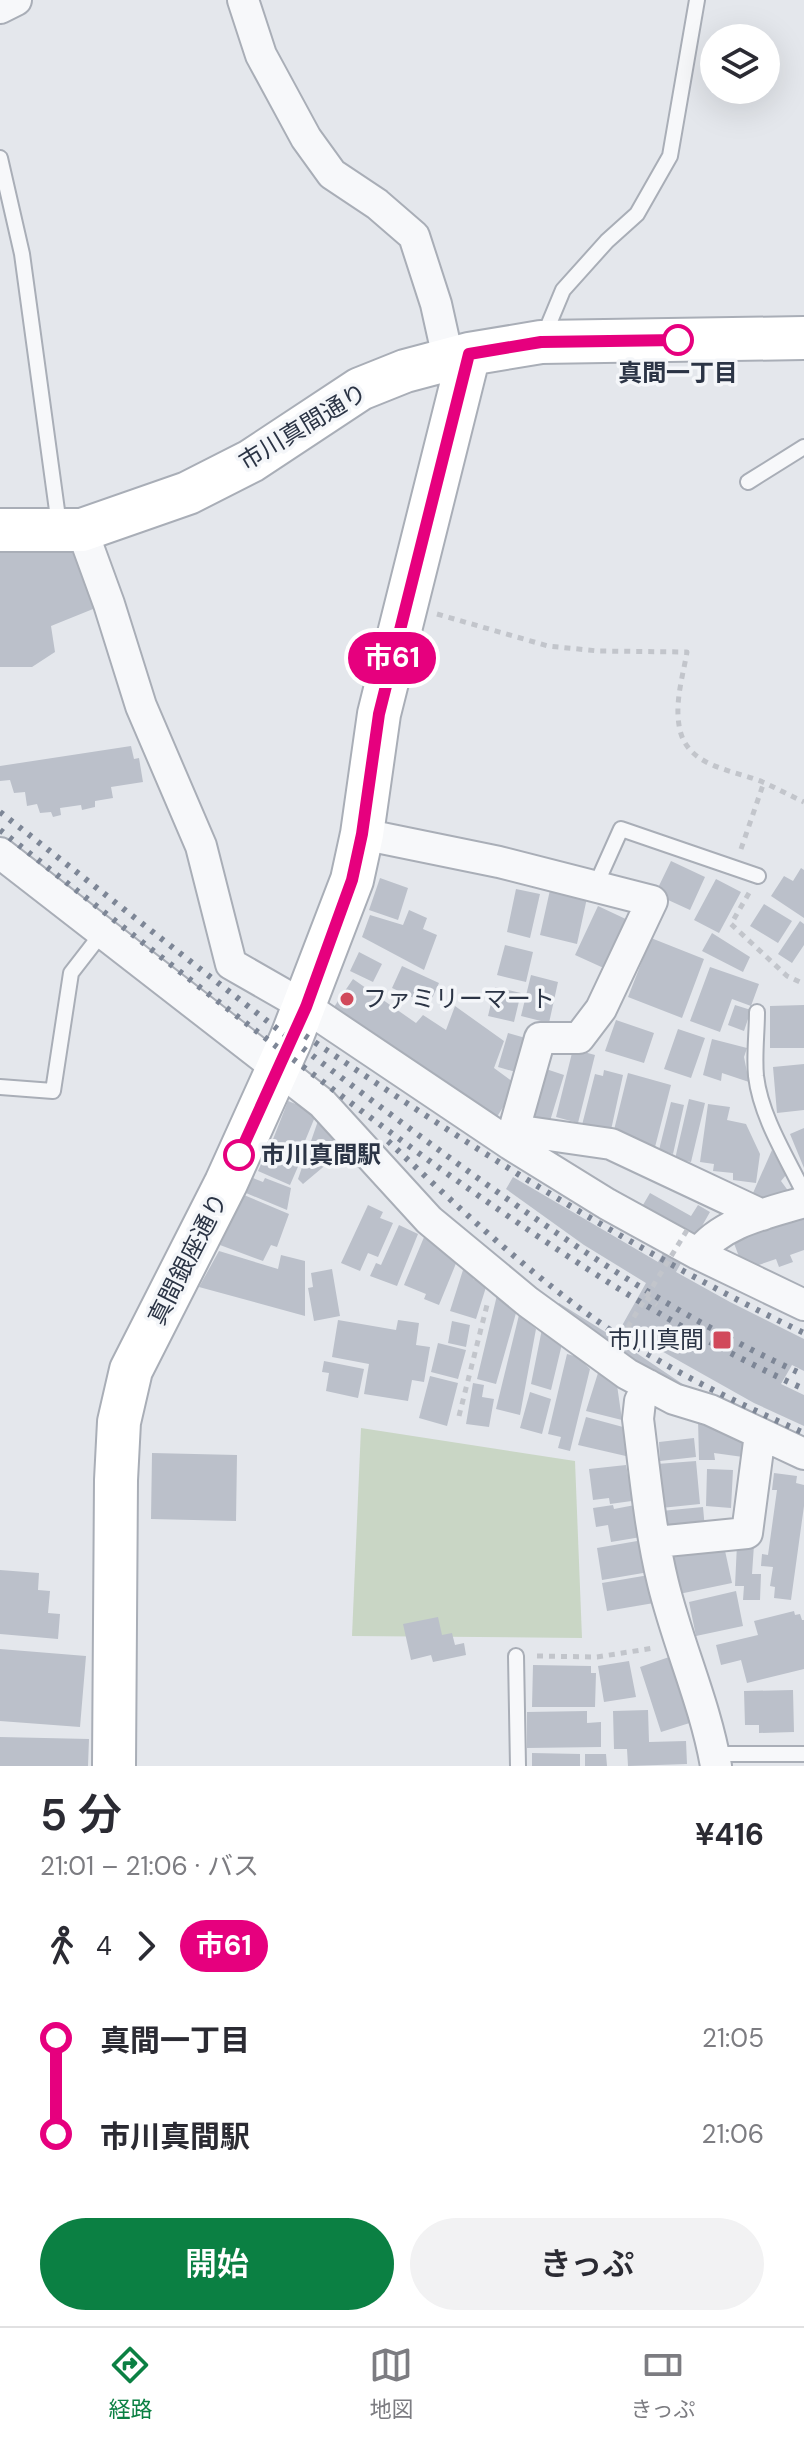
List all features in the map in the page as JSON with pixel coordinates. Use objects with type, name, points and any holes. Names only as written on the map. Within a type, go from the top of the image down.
[{"type":"street","points":[[0,8],[16,0]]},
{"type":"street","points":[[243,0],[261,55],[306,138],[332,174],[377,204],[414,236],[436,304],[458,356]]},
{"type":"street","name":"市川真間通り","points":[[0,530],[71,530],[188,493],[251,461],[360,389],[405,371],[458,356],[541,342],[804,338]]},
{"type":"street","name":"真間銀座通り","points":[[114,1766],[116,1480],[119,1422],[131,1370],[226,1183],[306,1007],[352,880],[362,834],[379,714],[458,356]]},
{"type":"street","points":[[71,530],[109,604],[141,706],[201,846],[231,964],[306,1007],[512,1137],[607,1204],[694,1241],[804,1305]]},
{"type":"street","points":[[362,834],[499,862],[652,901],[601,1009],[579,1038],[540,1038],[512,1137]]},
{"type":"street","points":[[0,853],[322,1103],[429,1220],[528,1302],[627,1374],[674,1399],[710,1410],[804,1454]]},
{"type":"street","points":[[512,1137],[611,1144],[762,1215]]},
{"type":"street","points":[[694,1241],[708,1241],[762,1215],[804,1202]]},
{"type":"street","points":[[648,1385],[640,1401],[638,1419],[662,1581],[680,1643],[692,1670],[715,1760]]},
{"type":"street","points":[[656,1542],[747,1533],[760,1434]]},
{"type":"lane","points":[[541,342],[563,290],[607,241],[637,214],[670,156],[697,0]]},
{"type":"lane","points":[[0,162],[22,254],[71,530]]},
{"type":"lane","points":[[748,482],[804,447]]},
{"type":"lane","points":[[595,887],[621,829],[758,876]]},
{"type":"lane","points":[[0,1087],[53,1091],[71,973],[102,933]]},
{"type":"lane","points":[[757,1012],[756,1076],[768,1118],[804,1193]]},
{"type":"lane","points":[[516,1656],[518,1766]]},
{"type":"lane","points":[[715,1760],[804,1754]]},
{"type":"path","points":[[405,605],[548,646],[598,651],[687,652],[678,702],[679,728],[689,750],[705,763],[764,782],[804,802]]},
{"type":"path","points":[[734,867],[764,782]]},
{"type":"path","points":[[758,876],[731,924],[787,976],[804,984]]},
{"type":"path","points":[[615,1348],[646,1297],[694,1241]]},
{"type":"path","points":[[459,1416],[495,1273]]},
{"type":"path","points":[[646,1297],[657,1305]]},
{"type":"path","points":[[516,1656],[597,1657],[680,1643]]},
{"type":"green space","points":[[361,1428],[575,1461],[582,1638],[352,1636]]},
{"type":"building","points":[[79,549],[98,607],[51,626],[55,652],[32,667],[0,667],[0,550]]},
{"type":"building","points":[[131,746],[134,759],[139,758],[143,782],[111,787],[113,798],[95,801],[95,807],[82,810],[81,805],[60,808],[61,815],[53,817],[51,812],[40,813],[37,804],[27,806],[25,792],[14,793],[10,780],[0,781],[0,766]]},
{"type":"building","points":[[671,861],[705,877],[690,910],[655,894]]},
{"type":"building","points":[[801,868],[804,870],[804,918],[771,896],[784,876],[793,881]]},
{"type":"building","points":[[380,878],[408,888],[398,920],[369,910]]},
{"type":"building","points":[[716,879],[741,892],[719,933],[694,920]]},
{"type":"building","points":[[516,889],[540,894],[530,938],[507,932]]},
{"type":"building","points":[[550,890],[587,898],[577,944],[540,935]]},
{"type":"building","points":[[764,904],[792,921],[778,943],[750,926]]},
{"type":"building","points":[[598,906],[630,921],[608,970],[575,955]]},
{"type":"building","points":[[409,910],[427,918],[423,929],[437,935],[424,970],[362,937],[370,915],[403,925]]},
{"type":"building","points":[[800,921],[804,924],[804,945],[792,963],[778,954]]},
{"type":"building","points":[[712,933],[750,957],[743,972],[702,951]]},
{"type":"building","points":[[651,938],[704,959],[682,1018],[628,997]]},
{"type":"building","points":[[505,945],[533,952],[526,982],[497,975]]},
{"type":"building","points":[[359,952],[382,964],[373,982],[350,971]]},
{"type":"building","points":[[402,966],[439,983],[429,1005],[392,988]]},
{"type":"building","points":[[710,967],[759,984],[751,1006],[732,999],[720,1032],[690,1021]]},
{"type":"building","points":[[531,975],[558,982],[549,1023],[521,1016]]},
{"type":"building","points":[[353,979],[416,1023],[423,1015],[446,1030],[455,1006],[504,1041],[494,1068],[517,1085],[495,1120],[334,1007]]},
{"type":"building","points":[[495,987],[521,993],[514,1022],[488,1016]]},
{"type":"building","points":[[735,1005],[751,1010],[744,1031],[728,1025]]},
{"type":"building","points":[[804,1005],[804,1048],[770,1048],[770,1006]]},
{"type":"building","points":[[616,1020],[654,1033],[644,1063],[605,1051]]},
{"type":"building","points":[[678,1029],[705,1038],[691,1078],[664,1069]]},
{"type":"building","points":[[508,1033],[529,1039],[519,1073],[498,1067]]},
{"type":"building","points":[[712,1039],[747,1048],[744,1057],[749,1082],[722,1073],[721,1081],[703,1075]]},
{"type":"building","points":[[573,1049],[595,1055],[578,1123],[556,1117]]},
{"type":"building","points":[[804,1064],[804,1110],[777,1113],[773,1067]]},
{"type":"building","points":[[543,1068],[564,1075],[550,1121],[529,1115]]},
{"type":"building","points":[[604,1070],[623,1075],[611,1130],[582,1125],[595,1074],[603,1076]]},
{"type":"building","points":[[628,1073],[671,1085],[655,1147],[614,1130]]},
{"type":"building","points":[[689,1099],[705,1103],[691,1162],[675,1159]]},
{"type":"building","points":[[288,1101],[317,1112],[298,1158],[270,1147]]},
{"type":"building","points":[[671,1102],[684,1105],[673,1154],[659,1150]]},
{"type":"building","points":[[708,1104],[730,1107],[727,1120],[746,1124],[760,1154],[756,1183],[733,1180],[733,1173],[713,1171],[714,1164],[700,1162]]},
{"type":"building","points":[[320,1115],[347,1147],[303,1184],[298,1179]]},
{"type":"building","points":[[804,1128],[804,1168],[790,1134]]},
{"type":"building","points":[[268,1148],[300,1162],[290,1185],[258,1171]]},
{"type":"building","points":[[772,1150],[786,1175],[781,1181],[789,1192],[764,1199],[753,1193]]},
{"type":"building","points":[[513,1177],[658,1262],[676,1231],[640,1210],[650,1193],[691,1216],[698,1205],[710,1212],[676,1272],[804,1339],[804,1371],[792,1365],[781,1384],[804,1395],[804,1426],[754,1403],[642,1340],[635,1352],[687,1387],[684,1393],[554,1311],[559,1303],[615,1338],[646,1283],[584,1245],[506,1189]]},
{"type":"building","points":[[253,1178],[263,1182],[265,1178],[291,1188],[287,1210],[246,1193]]},
{"type":"building","points":[[244,1195],[289,1214],[277,1247],[271,1245],[263,1261],[220,1245]]},
{"type":"building","points":[[368,1205],[383,1212],[380,1218],[393,1223],[378,1257],[368,1253],[360,1271],[341,1263]]},
{"type":"building","points":[[804,1216],[804,1250],[790,1255],[793,1262],[779,1267],[776,1259],[744,1270],[732,1238]]},
{"type":"building","points":[[399,1225],[418,1234],[397,1286],[370,1276],[376,1263],[381,1265]]},
{"type":"building","points":[[427,1230],[457,1261],[439,1305],[424,1299],[426,1294],[404,1285]]},
{"type":"building","points":[[219,1251],[278,1269],[281,1255],[305,1261],[305,1316],[199,1287]]},
{"type":"building","points":[[332,1269],[340,1316],[314,1321],[308,1288],[313,1287],[311,1273]]},
{"type":"building","points":[[463,1270],[474,1274],[473,1279],[487,1284],[476,1319],[450,1311]]},
{"type":"building","points":[[498,1291],[518,1306],[496,1384],[477,1379]]},
{"type":"building","points":[[519,1315],[536,1329],[520,1415],[496,1409]]},
{"type":"building","points":[[338,1320],[396,1330],[398,1320],[419,1323],[416,1345],[430,1347],[424,1382],[412,1380],[408,1401],[364,1394],[369,1364],[332,1357]]},
{"type":"building","points":[[452,1321],[470,1325],[466,1347],[448,1343]]},
{"type":"building","points":[[542,1329],[562,1344],[551,1390],[531,1384]]},
{"type":"building","points":[[438,1343],[466,1350],[458,1379],[431,1372]]},
{"type":"building","points":[[567,1354],[578,1357],[590,1369],[570,1451],[558,1448],[561,1437],[548,1434]]},
{"type":"building","points":[[324,1361],[364,1369],[358,1398],[326,1391],[329,1373],[322,1372]]},
{"type":"building","points":[[598,1373],[617,1385],[622,1420],[586,1411]]},
{"type":"building","points":[[430,1376],[458,1383],[447,1426],[419,1418]]},
{"type":"building","points":[[473,1383],[484,1385],[482,1397],[494,1399],[489,1427],[466,1424]]},
{"type":"building","points":[[530,1392],[551,1399],[542,1434],[520,1428]]},
{"type":"building","points":[[586,1417],[623,1427],[630,1457],[578,1445]]},
{"type":"building","points":[[698,1419],[747,1440],[743,1457],[714,1453],[715,1460],[699,1460]]},
{"type":"building","points":[[694,1438],[696,1457],[660,1461],[659,1442]]},
{"type":"building","points":[[152,1453],[237,1455],[236,1521],[151,1519]]},
{"type":"building","points":[[696,1461],[700,1504],[661,1508],[657,1464]]},
{"type":"building","points":[[626,1465],[628,1475],[636,1474],[639,1500],[610,1504],[609,1498],[593,1500],[589,1469]]},
{"type":"building","points":[[707,1469],[733,1470],[731,1508],[706,1506]]},
{"type":"building","points":[[774,1473],[797,1476],[796,1483],[804,1485],[791,1600],[774,1598],[775,1587],[770,1586],[773,1567],[761,1566],[762,1554],[768,1555],[777,1490],[772,1490]]},
{"type":"building","points":[[613,1505],[614,1509],[635,1505],[641,1537],[611,1542],[608,1525],[596,1527],[593,1508]]},
{"type":"building","points":[[703,1507],[705,1529],[663,1533],[661,1511]]},
{"type":"building","points":[[643,1540],[649,1572],[602,1580],[597,1548]]},
{"type":"building","points":[[737,1544],[754,1545],[752,1574],[761,1574],[760,1600],[743,1600],[744,1586],[735,1586]]},
{"type":"building","points":[[724,1546],[732,1583],[679,1594],[672,1557]]},
{"type":"building","points":[[0,1570],[39,1573],[38,1590],[50,1591],[48,1613],[60,1614],[58,1639],[0,1634]]},
{"type":"building","points":[[649,1575],[654,1603],[607,1611],[602,1583]]},
{"type":"building","points":[[736,1591],[743,1626],[696,1636],[689,1602]]},
{"type":"building","points":[[794,1611],[804,1620],[804,1669],[747,1683],[741,1660],[721,1665],[716,1645],[758,1635],[754,1621]]},
{"type":"building","points":[[438,1617],[442,1635],[452,1633],[455,1645],[464,1643],[466,1655],[433,1662],[431,1655],[411,1660],[403,1624]]},
{"type":"building","points":[[0,1649],[86,1656],[80,1727],[0,1721]]},
{"type":"building","points":[[675,1655],[696,1721],[661,1732],[640,1667]]},
{"type":"building","points":[[629,1661],[636,1697],[604,1702],[598,1666]]},
{"type":"building","points":[[533,1665],[591,1666],[591,1673],[596,1673],[595,1707],[532,1707]]},
{"type":"building","points":[[793,1690],[794,1732],[759,1733],[759,1725],[745,1725],[744,1691]]},
{"type":"building","points":[[648,1710],[649,1742],[686,1741],[687,1764],[628,1766],[627,1749],[614,1749],[613,1711]]},
{"type":"building","points":[[587,1711],[587,1723],[601,1722],[601,1747],[527,1748],[527,1712]]},
{"type":"building","points":[[0,1737],[89,1739],[88,1766],[0,1766]]},
{"type":"building","points":[[532,1753],[580,1754],[580,1766],[532,1766]]},
{"type":"building","points":[[585,1754],[606,1754],[607,1766],[585,1766]]},
{"type":"railway","points":[[0,812],[320,1061],[518,1207],[610,1268],[705,1325],[804,1375]]},
{"type":"railway","points":[[0,830],[274,1045],[486,1201],[573,1260],[663,1315],[804,1389]]},
{"type":"railway","points":[[295,1029],[544,1190],[672,1265],[804,1333]]},
{"type":"railway","points":[[388,1141],[509,1252],[607,1327],[681,1373],[804,1433]]},
{"type":"bus line","name":"市61","points":[[239,1155],[306,1007],[352,880],[362,834],[379,714],[469,354],[541,342],[678,340]]},
{"type":"place","name":"真間一丁目","points":[[678,340]]},
{"type":"place","name":"ファミリーマート","points":[[347,999]]},
{"type":"place","name":"市川真間駅","points":[[239,1155]]},
{"type":"place","name":"市川真間","points":[[722,1340]]}]
